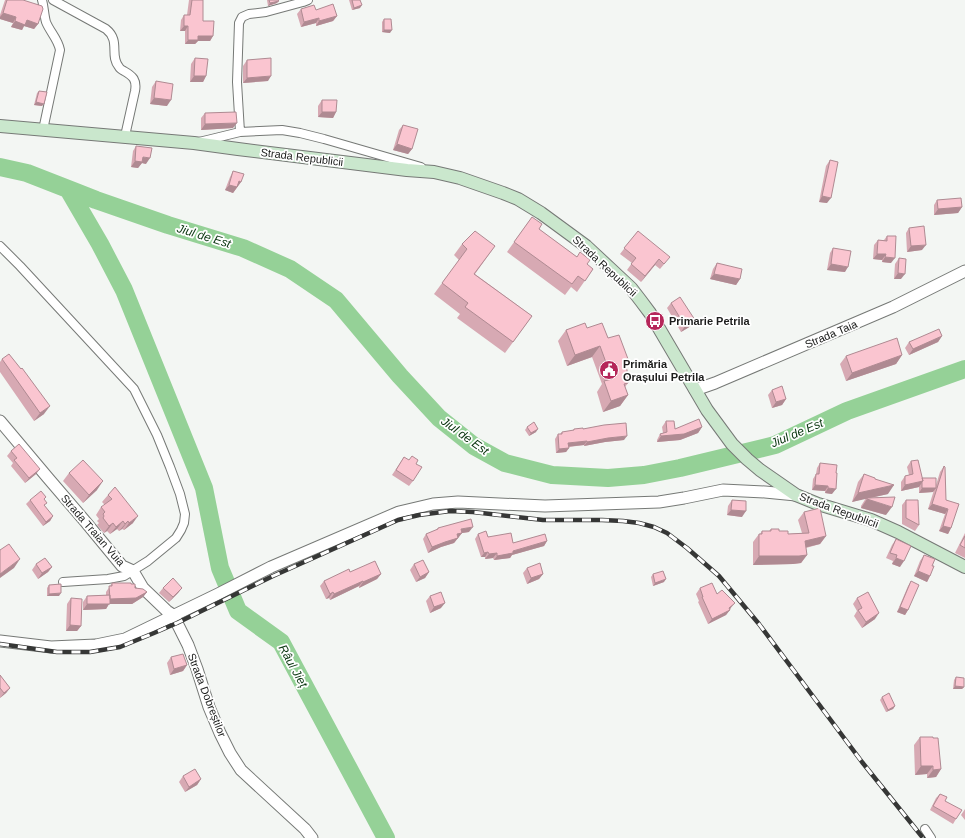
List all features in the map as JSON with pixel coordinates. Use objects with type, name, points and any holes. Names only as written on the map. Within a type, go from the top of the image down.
[{"type":"main road","name":"Strada Republicii","points":[[0,126],[194,143],[407,170],[434,172],[460,178],[518,199],[541,213],[586,246],[631,288],[641,301],[707,410],[732,444],[747,459],[796,495],[818,504],[878,523],[965,567]]},
{"type":"street","points":[[42,0],[47,23],[56,37],[60,50],[43,130]]},
{"type":"street","points":[[53,0],[106,29],[114,39],[115,59],[119,68],[136,81],[136,88],[125,136]]},
{"type":"street","points":[[240,132],[237,82],[239,23],[242,17],[308,0]]},
{"type":"street","name":"Strada Republicii","points":[[194,143],[240,132],[282,130],[300,133],[434,172]]},
{"type":"street","points":[[0,246],[134,389],[160,442],[180,494],[185,514],[184,523],[176,538],[148,562],[133,571],[124,576],[108,579],[63,582]]},
{"type":"street","name":"Strada Taia","points":[[694,390],[715,383],[893,307],[965,271]]},
{"type":"street","name":"Strada Traian Vuia","points":[[0,421],[122,566],[133,571],[143,588],[166,611],[173,615],[184,637]]},
{"type":"street","points":[[0,641],[51,647],[96,645],[125,639],[271,567],[399,512],[433,504],[458,502],[545,506],[659,502],[723,490],[796,495]]},
{"type":"street","name":"Strada Dobreștilor","points":[[184,637],[198,669],[209,707],[230,753],[241,770],[305,829],[312,838]]},
{"type":"street","points":[[925,829],[931,838]]},
{"type":"building","points":[[7,0],[23,0],[42,6],[43,9],[38,24],[27,20],[25,25],[15,21],[16,17],[3,13]]},
{"type":"building","points":[[192,0],[203,0],[203,21],[214,21],[213,36],[198,36],[198,40],[188,40],[188,26],[184,26],[184,15],[190,15]]},
{"type":"building","points":[[269,0],[278,0],[279,1],[270,3]]},
{"type":"building","points":[[352,0],[360,0],[362,5],[354,8]]},
{"type":"building","points":[[333,4],[337,16],[319,21],[319,18],[304,22],[301,9],[314,5],[316,10]]},
{"type":"building","points":[[384,19],[391,19],[392,30],[384,30]]},
{"type":"building","points":[[195,58],[208,59],[206,76],[194,76]]},
{"type":"building","points":[[271,58],[271,76],[247,78],[247,60]]},
{"type":"building","points":[[156,81],[173,84],[171,100],[154,98]]},
{"type":"building","points":[[39,91],[47,92],[44,104],[36,102]]},
{"type":"building","points":[[322,100],[337,100],[336,112],[322,112]]},
{"type":"building","points":[[236,112],[237,123],[205,124],[205,113]]},
{"type":"building","points":[[403,125],[418,129],[412,149],[397,144]]},
{"type":"building","points":[[136,146],[152,148],[150,158],[143,157],[142,162],[135,161]]},
{"type":"building","points":[[830,160],[838,162],[831,198],[822,196]]},
{"type":"building","points":[[233,171],[244,174],[237,187],[229,185]]},
{"type":"building","points":[[961,198],[962,207],[938,209],[937,200]]},
{"type":"building","points":[[532,217],[542,224],[539,229],[577,257],[580,252],[590,260],[587,264],[593,269],[585,281],[578,276],[572,284],[514,242]]},
{"type":"building","points":[[924,226],[926,245],[911,246],[909,228]]},
{"type":"building","points":[[475,231],[495,246],[474,274],[532,316],[513,342],[465,307],[468,303],[442,283],[467,249],[462,244]]},
{"type":"building","points":[[638,231],[670,257],[664,264],[659,259],[645,276],[631,264],[636,258],[624,248]]},
{"type":"building","points":[[887,236],[896,236],[895,258],[885,257],[886,254],[877,254],[878,240],[887,241]]},
{"type":"building","points":[[833,248],[851,251],[848,267],[831,264]]},
{"type":"building","points":[[899,258],[906,259],[905,274],[898,273]]},
{"type":"building","points":[[717,263],[742,269],[740,279],[714,274]]},
{"type":"building","points":[[680,297],[695,320],[685,326],[671,303]]},
{"type":"building","points":[[585,323],[587,328],[602,323],[608,338],[619,335],[628,359],[626,359],[625,365],[628,383],[624,384],[628,395],[611,401],[604,381],[612,379],[600,346],[575,355],[566,330]]},
{"type":"building","points":[[939,329],[942,336],[913,349],[909,342]]},
{"type":"building","points":[[897,338],[902,355],[852,373],[846,356]]},
{"type":"building","points":[[9,354],[21,369],[22,368],[50,406],[40,413],[2,359]]},
{"type":"building","points":[[782,386],[786,399],[776,402],[772,390]]},
{"type":"building","points":[[699,419],[702,427],[684,434],[661,436],[660,434],[667,432],[666,421],[674,421],[675,429]]},
{"type":"building","points":[[534,422],[538,429],[531,433],[527,427]]},
{"type":"building","points":[[626,423],[627,436],[587,442],[568,443],[569,448],[559,449],[558,434],[562,434],[562,432],[574,429]]},
{"type":"building","points":[[19,444],[40,469],[29,478],[14,460],[17,458],[11,451]]},
{"type":"building","points":[[412,456],[418,460],[416,464],[422,467],[413,481],[396,470],[404,457],[409,460]]},
{"type":"building","points":[[83,460],[103,481],[89,495],[69,473]]},
{"type":"building","points":[[918,460],[923,481],[905,485],[905,476],[913,474],[911,461]]},
{"type":"building","points":[[820,463],[837,465],[836,489],[828,488],[828,486],[815,485],[816,474],[819,474]]},
{"type":"building","points":[[944,466],[946,500],[959,504],[951,528],[943,526],[948,509],[932,504]]},
{"type":"building","points":[[864,474],[875,479],[894,485],[858,493]]},
{"type":"building","points":[[922,478],[936,478],[936,488],[922,488]]},
{"type":"building","points":[[115,487],[138,516],[129,523],[128,521],[125,524],[123,521],[116,527],[113,523],[109,526],[103,518],[103,514],[105,512],[101,507],[112,499],[108,495]]},
{"type":"building","points":[[41,491],[46,497],[44,499],[47,503],[44,505],[53,516],[46,522],[30,500]]},
{"type":"building","points":[[895,497],[892,507],[867,499],[867,498]]},
{"type":"building","points":[[732,500],[746,501],[746,511],[731,510]]},
{"type":"building","points":[[906,500],[918,500],[919,525],[906,518]]},
{"type":"building","points":[[820,508],[826,536],[805,541],[807,555],[759,556],[759,534],[762,534],[762,531],[779,529],[779,531],[788,531],[788,534],[809,533],[804,512]]},
{"type":"building","points":[[471,519],[473,527],[461,529],[462,533],[457,534],[458,538],[432,547],[426,534],[438,528]]},
{"type":"building","points":[[486,531],[488,537],[511,533],[513,543],[545,534],[547,541],[513,551],[513,553],[497,556],[497,553],[484,553],[478,534]]},
{"type":"building","points":[[965,536],[965,548],[960,545]]},
{"type":"building","points":[[896,539],[911,546],[904,561],[896,558],[897,555],[890,553]]},
{"type":"building","points":[[9,544],[20,559],[0,574],[0,550]]},
{"type":"building","points":[[924,555],[935,559],[930,576],[918,571]]},
{"type":"building","points":[[45,558],[52,567],[42,573],[36,564]]},
{"type":"building","points":[[423,560],[429,572],[420,577],[414,564]]},
{"type":"building","points":[[375,561],[381,574],[334,594],[333,592],[330,594],[324,581],[349,569],[350,572]]},
{"type":"building","points":[[540,563],[543,574],[531,578],[527,568]]},
{"type":"building","points":[[663,571],[666,579],[655,583],[653,574]]},
{"type":"building","points":[[173,578],[182,588],[173,597],[163,588]]},
{"type":"building","points":[[911,581],[919,585],[908,610],[900,607]]},
{"type":"building","points":[[112,583],[135,584],[135,588],[143,589],[147,592],[136,598],[110,599],[109,586],[112,586]]},
{"type":"building","points":[[712,583],[717,594],[722,590],[735,603],[729,608],[730,610],[712,619],[702,597],[700,588]]},
{"type":"building","points":[[61,584],[61,593],[49,594],[49,585]]},
{"type":"building","points":[[441,592],[445,603],[434,607],[430,596]]},
{"type":"building","points":[[868,592],[879,613],[866,622],[858,610],[862,608],[857,598]]},
{"type":"building","points":[[110,595],[110,604],[87,604],[87,596]]},
{"type":"building","points":[[71,598],[82,599],[81,626],[70,625]]},
{"type":"building","points":[[183,654],[187,665],[174,669],[171,657]]},
{"type":"building","points":[[0,675],[10,688],[4,693],[0,688]]},
{"type":"building","points":[[956,677],[964,678],[964,687],[955,686]]},
{"type":"building","points":[[889,693],[895,706],[888,710],[882,697]]},
{"type":"building","points":[[920,737],[938,738],[941,769],[933,770],[933,766],[921,766]]},
{"type":"building","points":[[195,769],[201,779],[189,787],[183,776]]},
{"type":"building","points":[[940,794],[947,797],[945,801],[962,810],[956,819],[933,806]]},
{"type":"waterway","name":"Râul Jieț","points":[[0,167],[27,173],[68,189],[100,244],[124,290],[204,488],[220,568],[238,611],[281,642],[386,838]]},
{"type":"waterway","name":"Jiul de Est","points":[[68,189],[168,225],[243,248],[290,269],[336,300],[400,376],[439,418],[474,446],[505,463],[552,475],[608,478],[644,475],[680,468],[775,445],[847,411],[965,369]]},
{"type":"railway","points":[[0,644],[57,652],[90,652],[120,647],[177,623],[273,576],[398,520],[419,515],[450,511],[473,512],[543,520],[602,520],[639,523],[654,527],[667,533],[719,576],[759,624],[862,762],[923,838]]},
{"type":"place","name":"Primarie Petrila","points":[[655,321]]},
{"type":"place","name":"Primăria Orașului Petrila","points":[[609,370]]}]
